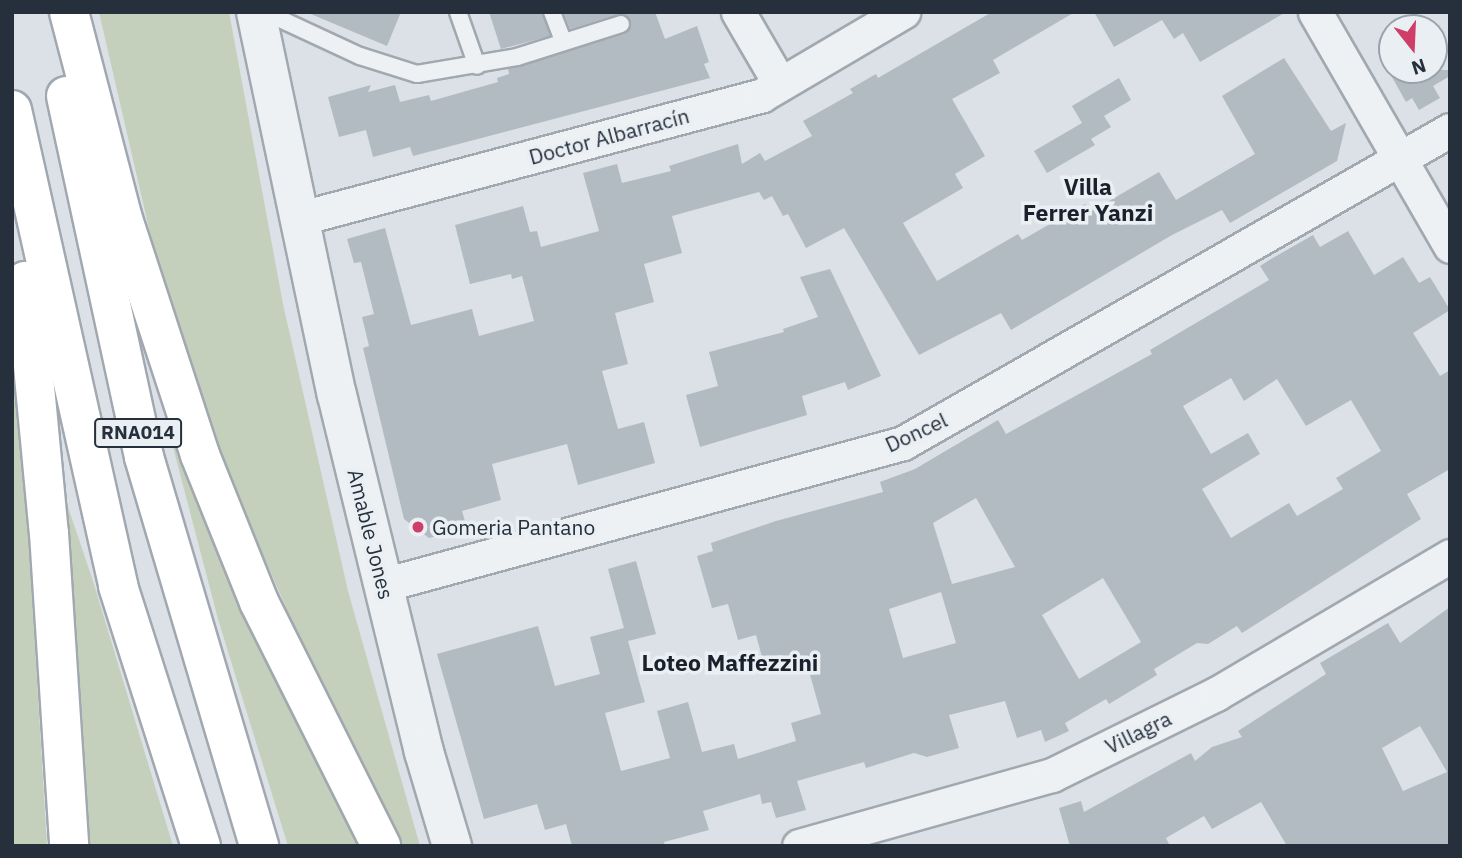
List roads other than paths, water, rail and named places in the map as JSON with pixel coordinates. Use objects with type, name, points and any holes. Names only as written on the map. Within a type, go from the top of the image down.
[{"type":"highway","name":"RNA014","points":[[51,12],[86,202],[144,457],[259,846]]},
{"type":"highway","points":[[69,12],[122,216],[200,455],[259,602],[381,846]]},
{"type":"highway","name":"RNA014","points":[[12,110],[118,586],[201,846]]},
{"type":"highway","points":[[12,171],[36,378],[69,846]]},
{"type":"street","name":"Amable Jones","points":[[256,12],[297,219],[383,585],[452,846]]},
{"type":"street","points":[[738,12],[780,84]]},
{"type":"street","name":"Doctor Albarracín","points":[[297,219],[762,95],[903,12]]},
{"type":"street","points":[[1315,12],[1450,246]]},
{"type":"street","name":"Doncel","points":[[383,585],[903,443],[1450,130]]},
{"type":"street","name":"Villagra","points":[[799,846],[1052,775],[1216,694],[1450,556]]},
{"type":"lane","points":[[265,12],[348,51],[408,71],[442,72],[478,66],[621,23]]},
{"type":"lane","points":[[458,12],[478,66]]},
{"type":"lane","points":[[552,12],[563,41]]},
{"type":"place","name":"Gomeria Pantano","points":[[418,527]]},
{"type":"district","name":"Villa Ferrer Yanzi","points":[[1088,199]]},
{"type":"district","name":"Loteo Maffezzini","points":[[730,662]]}]
